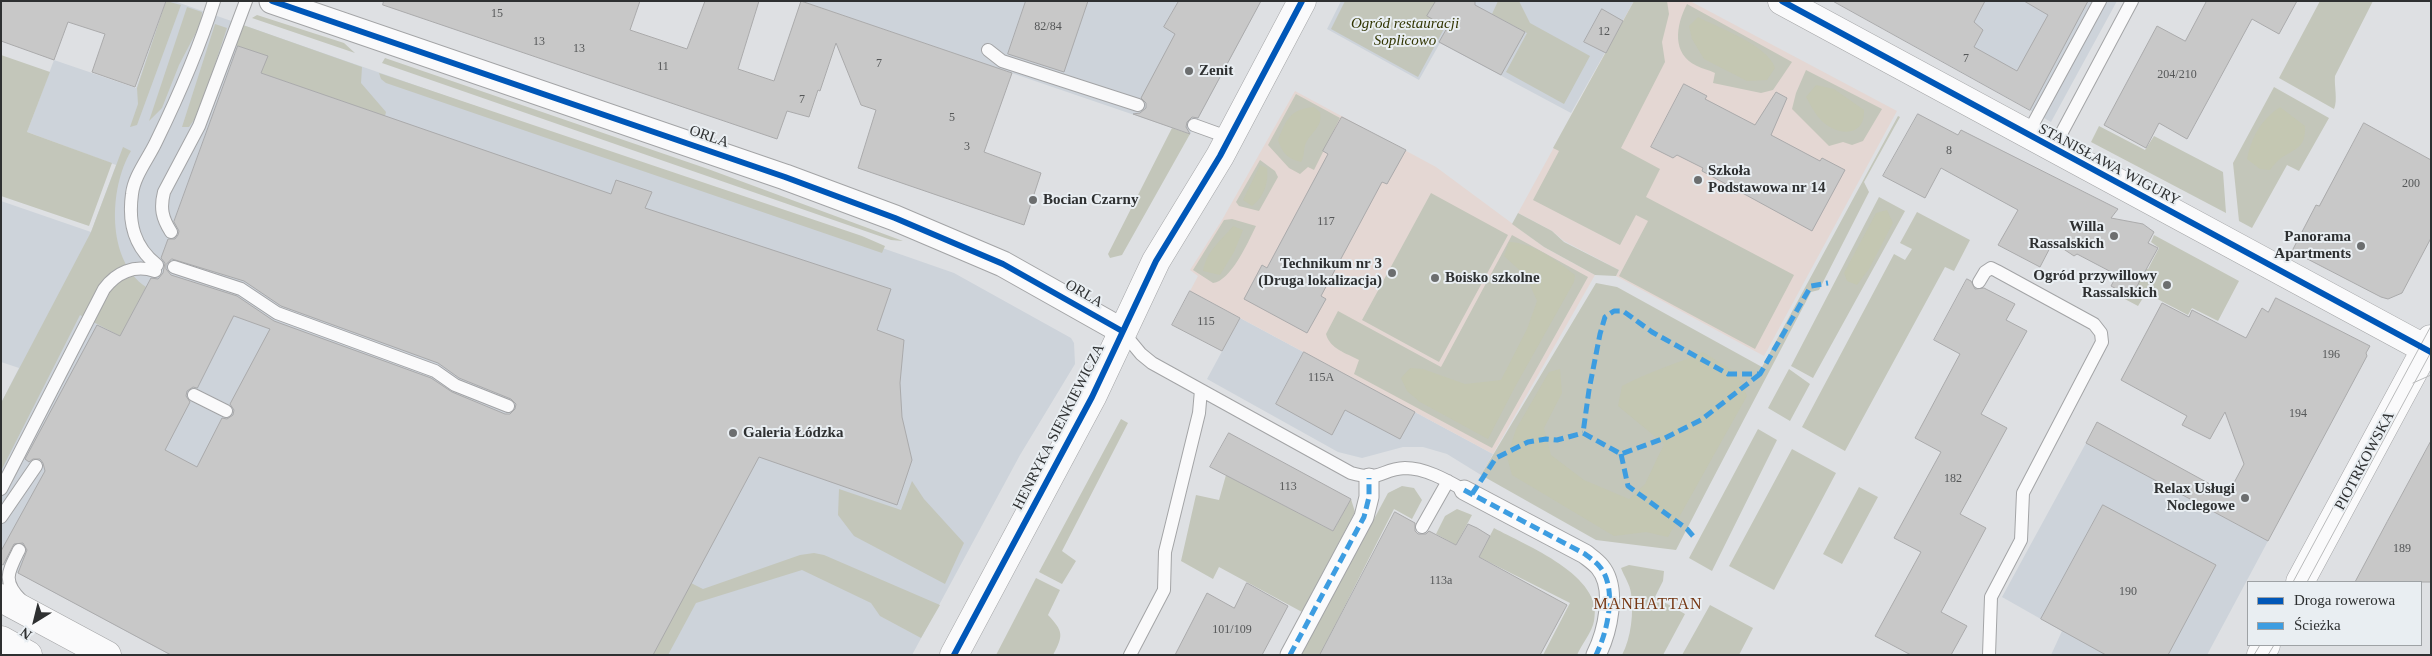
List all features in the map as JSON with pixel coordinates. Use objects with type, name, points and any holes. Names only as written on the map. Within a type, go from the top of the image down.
[{"type":"street","name":"ORLA","points":[[272,1],[300,6],[735,159],[895,218],[1003,264],[1122,331]]},
{"type":"street","name":"HENRYKA SIENKIEWICZA","points":[[954,655],[1092,396],[1156,261],[1230,138],[1302,1]]},
{"type":"street","name":"STANISŁAWA WIGURY","points":[[1782,1],[2053,149],[2429,347]]},
{"type":"street","name":"PIOTRKOWSKA","points":[[2301,581],[2429,347]]},
{"type":"street","points":[[1290,655],[1364,517],[1369,497],[1369,478]]},
{"type":"street","points":[[1456,485],[1585,554],[1601,568],[1608,592],[1609,612],[1607,626],[1596,655]]},
{"type":"street","points":[[1,598],[107,655]]},
{"type":"street","points":[[1,640],[28,655]]},
{"type":"lane","points":[[1,489],[107,285],[121,273],[139,268],[156,268],[142,252],[134,236],[131,222],[132,191],[179,92],[214,1]]},
{"type":"lane","points":[[171,232],[162,216],[164,192],[199,126],[246,1]]},
{"type":"lane","points":[[2027,135],[2100,1]]},
{"type":"lane","points":[[2053,149],[2132,1]]},
{"type":"lane","points":[[988,50],[1002,61],[1138,105]]},
{"type":"lane","points":[[1194,125],[1230,138]]},
{"type":"lane","points":[[174,267],[241,289],[277,313],[435,371],[455,385],[508,406]]},
{"type":"lane","points":[[1979,282],[1990,268],[1997,271],[2094,324],[2101,333],[2102,342],[2024,493],[2021,540],[1991,597],[1989,655]]},
{"type":"lane","points":[[1122,331],[1141,354],[1152,363],[1347,471],[1369,478],[1402,468],[1416,469],[1456,485],[1422,527]]},
{"type":"lane","points":[[1130,655],[1164,590],[1165,552],[1200,413],[1201,390]]},
{"type":"lane","points":[[194,395],[226,411]]},
{"type":"lane","points":[[1,517],[36,466]]},
{"type":"lane","points":[[19,550],[7,580],[12,591],[37,616]]},
{"type":"shaded area","points":[[166,1],[174,1],[954,273],[1071,338],[1074,343],[1075,364],[1020,455],[912,655],[170,655],[1,564],[1,403],[19,368],[1,362],[1,201],[91,232],[116,165],[27,132],[54,60],[136,88]]},
{"type":"shaded area","points":[[801,1],[1261,1],[1190,134]]},
{"type":"shaded area","points":[[1341,1],[1634,1],[1571,113],[1440,43],[1419,80],[1327,29]]},
{"type":"shaded area","name":"Szkoła Podstawowa nr 14","points":[[1634,1],[1690,1],[1897,111],[1764,356],[1616,276],[1619,270],[1564,241],[1552,231],[1518,213]]},
{"type":"shaded area","points":[[1903,1],[2117,1],[2051,122],[1887,30]]},
{"type":"shaded area","name":"Technikum nr 3 (Druga lokalizacja)","points":[[1295,91],[1436,167],[1544,247],[1595,275],[1493,454],[1190,291],[1198,276],[1190,270],[1222,220]]},
{"type":"shaded area","points":[[1240,318],[1493,454],[1481,475],[1447,454],[1423,447],[1403,447],[1362,458],[1338,452],[1207,379]]},
{"type":"shaded area","points":[[2086,443],[2268,541],[2207,655],[2051,655],[2062,631],[2002,597]]},
{"type":"green space","points":[[166,1],[181,5],[137,125],[130,127],[138,104],[137,88]]},
{"type":"green space","name":"Ogród restauracji Soplicowo","points":[[1345,1],[1459,1],[1418,77],[1331,29]]},
{"type":"green space","points":[[1498,1],[1519,1],[1530,23],[1590,56],[1564,104],[1506,72],[1527,33],[1492,14]]},
{"type":"green space","points":[[1634,1],[1667,1],[1669,14],[1662,42],[1665,62],[1621,148],[1660,169],[1646,197],[1794,275],[1755,349],[1619,276],[1648,221],[1636,215],[1620,245],[1533,200],[1559,151],[1553,148]]},
{"type":"green space","points":[[2320,1],[2373,1],[2335,76],[2336,101],[2334,109],[2279,78]]},
{"type":"green space","points":[[1687,4],[1792,62],[1773,90],[1761,93],[1713,83],[1715,73],[1689,61],[1683,54],[1678,38],[1680,21]]},
{"type":"green space","points":[[187,7],[202,12],[201,23],[179,65],[162,108],[149,121]]},
{"type":"green space","points":[[257,15],[344,43],[355,53],[252,18]]},
{"type":"green space","points":[[1698,17],[1742,38],[1763,52],[1771,60],[1775,68],[1767,80],[1747,81],[1704,59],[1692,39],[1689,26]]},
{"type":"green space","points":[[215,24],[227,28],[199,113],[189,127],[182,127]]},
{"type":"green space","points":[[243,25],[362,67],[361,83],[386,112],[385,116],[261,73],[267,56],[235,45]]},
{"type":"green space","points":[[1,55],[50,72],[27,132],[112,163],[89,226],[1,196]]},
{"type":"green space","points":[[385,58],[708,169],[903,241],[891,240],[382,63]]},
{"type":"green space","points":[[1806,70],[1882,109],[1863,141],[1852,145],[1843,142],[1829,146],[1792,109],[1796,93]]},
{"type":"green space","points":[[379,73],[862,236],[885,246],[882,253],[386,83],[381,79]]},
{"type":"green space","points":[[1816,85],[1834,89],[1864,110],[1863,120],[1859,126],[1847,132],[1825,124],[1817,116],[1806,97]]},
{"type":"green space","points":[[2274,87],[2329,118],[2299,171],[2287,165],[2252,228],[2239,221],[2233,163]]},
{"type":"green space","points":[[1296,94],[1340,118],[1314,170],[1308,167],[1300,174],[1289,168],[1268,145]]},
{"type":"green space","points":[[1314,107],[1320,112],[1321,117],[1316,129],[1306,143],[1301,162],[1286,155],[1278,140],[1287,121],[1294,113]]},
{"type":"green space","points":[[2280,107],[2305,126],[2304,139],[2299,146],[2280,159],[2270,170],[2260,169],[2247,159],[2249,151],[2258,129]]},
{"type":"green space","points":[[1898,116],[1900,117],[1864,182],[1869,192],[1819,290],[1811,292],[1676,550],[1596,540],[1481,475],[1596,283],[1617,287],[1762,367]]},
{"type":"green space","points":[[2099,126],[2145,150],[2154,136],[2223,172],[2226,213],[2091,142]]},
{"type":"green space","points":[[1172,128],[1190,134],[1122,255],[1110,258],[1108,254]]},
{"type":"green space","points":[[123,147],[131,151],[118,184],[115,223],[118,242],[124,260],[133,275],[146,287],[120,336],[80,315],[1,471],[1,403],[91,232]]},
{"type":"green space","points":[[1260,160],[1275,171],[1278,177],[1259,211],[1239,206],[1236,202]]},
{"type":"green space","points":[[1260,165],[1267,168],[1267,179],[1263,194],[1252,206],[1243,200]]},
{"type":"green space","name":"Boisko szkolne","points":[[1431,193],[1508,235],[1439,362],[1362,320]]},
{"type":"green space","points":[[1879,197],[1905,211],[1813,378],[1791,366]]},
{"type":"green space","points":[[1887,210],[1893,223],[1869,269],[1857,285],[1847,281],[1844,273],[1876,213]]},
{"type":"green space","points":[[1917,212],[1970,240],[1954,271],[1945,267],[1845,451],[1802,427],[1894,254],[1905,260],[1912,249],[1900,243]]},
{"type":"green space","points":[[1518,213],[1552,231],[1564,242],[1619,270],[1616,276],[1595,275],[1544,247],[1512,224]]},
{"type":"green space","points":[[1232,219],[1256,226],[1244,251],[1226,276],[1220,281],[1213,283],[1193,270],[1224,220]]},
{"type":"green space","points":[[1233,226],[1243,230],[1234,252],[1220,275],[1203,271],[1211,252]]},
{"type":"green space","points":[[1512,235],[1588,277],[1492,448],[1354,374],[1359,360],[1335,347],[1326,334],[1338,311],[1441,367]]},
{"type":"green space","points":[[2154,235],[2239,281],[2218,321],[2192,308],[2188,315],[2146,293],[2138,306],[2121,297],[2138,264],[2148,269],[2159,248],[2151,242]]},
{"type":"green space","points":[[1509,242],[1527,245],[1536,249],[1575,275],[1574,282],[1488,439],[1420,402],[1407,391],[1401,378],[1410,368],[1423,369],[1465,384],[1501,380],[1527,329],[1537,301],[1526,276],[1504,256]]},
{"type":"green space","points":[[1703,352],[1738,374],[1747,396],[1668,537],[1646,532],[1614,536],[1512,475],[1507,457],[1516,429],[1549,372],[1560,369],[1562,393],[1544,428],[1551,455],[1584,480],[1629,499],[1645,484],[1664,444],[1618,406],[1622,386]]},
{"type":"green space","points":[[1789,369],[1810,384],[1790,421],[1768,408]]},
{"type":"green space","points":[[1121,419],[1128,423],[1062,551],[1076,561],[1062,584],[1039,572]]},
{"type":"green space","points":[[1758,429],[1777,440],[1712,571],[1689,558]]},
{"type":"green space","points":[[1792,449],[1836,473],[1774,590],[1729,566]]},
{"type":"green space","points":[[1226,475],[1333,531],[1351,499],[1355,512],[1302,612],[1219,567],[1213,579],[1181,561],[1196,495],[1219,500]]},
{"type":"green space","points":[[912,481],[924,499],[964,543],[945,584],[854,536],[838,515],[839,489],[901,510]]},
{"type":"green space","points":[[1402,486],[1414,488],[1422,500],[1412,519],[1394,509],[1320,655],[1301,655],[1388,493]]},
{"type":"green space","points":[[1859,487],[1878,497],[1842,564],[1823,554]]},
{"type":"green space","points":[[1457,509],[1472,515],[1456,545],[1436,534],[1445,516]]},
{"type":"green space","points":[[1494,528],[1560,564],[1575,576],[1587,590],[1594,605],[1594,621],[1577,655],[1543,655],[1570,603],[1479,557]]},
{"type":"green space","points":[[814,553],[824,555],[940,605],[921,638],[880,616],[871,603],[802,570],[696,603],[668,655],[653,655],[691,583],[703,589],[800,555]]},
{"type":"green space","points":[[1629,565],[1664,571],[1663,581],[1655,597],[1685,614],[1663,655],[1622,655],[1630,633],[1632,600],[1621,568]]},
{"type":"green space","points":[[1036,578],[1060,590],[1048,615],[1059,629],[1060,638],[1057,648],[1053,655],[996,655]]},
{"type":"green space","points":[[1710,605],[1753,628],[1739,655],[1682,655]]},
{"type":"building","points":[[1,1],[166,1],[135,87],[92,72],[105,34],[68,22],[54,60],[1,41]]},
{"type":"building","points":[[384,1],[640,1],[630,30],[687,49],[705,1],[759,1],[738,69],[774,81],[801,1],[1012,73],[984,152],[1041,173],[1024,225],[858,168],[876,110],[861,105],[836,43],[809,117],[787,111],[777,139],[383,5]]},
{"type":"building","points":[[1026,1],[1088,1],[1064,72],[1008,54]]},
{"type":"building","name":"Zenit","points":[[1179,1],[1261,1],[1198,118],[1192,117],[1187,122],[1186,127],[1190,134],[1133,114],[1140,113],[1146,108],[1146,103],[1141,98],[1175,34],[1164,27]]},
{"type":"building","points":[[1436,1],[1475,1],[1475,5],[1525,32],[1501,75],[1439,42],[1447,28],[1427,16]]},
{"type":"building","points":[[1833,1],[1985,1],[1974,22],[1983,30],[1974,47],[2017,71],[2048,15],[2024,1],[2088,1],[2030,110]]},
{"type":"building","points":[[2207,1],[2297,1],[2279,34],[2252,19],[2187,139],[2159,123],[2146,148],[2104,125],[2157,26],[2185,41]]},
{"type":"building","points":[[1602,9],[1623,21],[1606,53],[1584,42]]},
{"type":"building","name":"Galeria Łódzka","points":[[238,46],[268,56],[261,73],[611,194],[616,180],[652,192],[645,208],[891,289],[877,330],[904,340],[900,383],[902,417],[912,460],[897,505],[759,457],[653,655],[171,655],[18,573],[27,550],[23,543],[14,544],[3,565],[1,564],[1,551],[45,471],[40,459],[33,459],[29,462],[25,459],[97,325],[120,336],[151,278],[158,279],[163,273],[165,263],[161,258],[168,239],[175,239],[179,231],[174,222]],"holes":[[[172,259],[244,281],[281,306],[438,363],[459,378],[511,399],[516,404],[515,409],[510,414],[505,414],[452,392],[431,378],[274,321],[237,296],[171,275],[166,269],[166,265]],[[234,316],[270,329],[230,404],[234,410],[233,415],[227,419],[222,418],[197,467],[165,450],[190,402],[186,396],[187,391],[193,387],[197,388]]]},
{"type":"building","points":[[1684,84],[1707,96],[1705,99],[1755,125],[1776,92],[1787,98],[1771,135],[1820,161],[1822,158],[1845,170],[1812,231],[1702,171],[1703,168],[1677,155],[1673,158],[1651,147]]},
{"type":"building","points":[[1918,114],[1958,135],[1961,130],[2118,209],[2111,218],[2143,224],[2154,232],[2148,243],[2158,248],[2131,297],[2111,286],[2117,275],[2077,254],[2074,256],[2053,242],[2040,267],[1998,245],[2018,210],[1941,168],[1925,198],[1883,176]]},
{"type":"building","points":[[1342,117],[1406,150],[1387,184],[1382,182],[1321,296],[1326,299],[1307,333],[1244,299],[1262,265],[1267,268],[1328,154],[1323,151]]},
{"type":"building","points":[[2364,123],[2431,160],[2431,238],[2402,293],[2388,299],[2292,251],[2316,205],[2319,206]]},
{"type":"building","points":[[1967,279],[1971,281],[1975,289],[1984,288],[2015,304],[2006,320],[2027,331],[1981,414],[2007,428],[1960,514],[1986,528],[1941,612],[1967,626],[1951,655],[1911,655],[1875,636],[1921,552],[1894,538],[1941,452],[1915,438],[1960,354],[1934,340]]},
{"type":"building","points":[[1190,291],[1240,318],[1222,351],[1172,325]]},
{"type":"building","points":[[2276,298],[2370,346],[2366,353],[2367,356],[2268,541],[2086,443],[2097,422],[2228,494],[2244,464],[2225,412],[2210,439],[2182,425],[2187,416],[2121,380],[2162,303],[2189,317],[2192,310],[2246,338],[2262,308],[2268,312]]},
{"type":"building","points":[[1304,352],[1415,412],[1400,439],[1345,410],[1332,435],[1276,404]]},
{"type":"building","points":[[1229,433],[1351,499],[1333,531],[1210,467]]},
{"type":"building","points":[[2431,441],[2431,582],[2356,581]]},
{"type":"building","points":[[2103,505],[2216,565],[2168,655],[2106,655],[2041,619]]},
{"type":"building","points":[[1395,512],[1415,523],[1415,531],[1418,534],[1426,534],[1429,531],[1456,545],[1468,524],[1477,528],[1490,536],[1479,557],[1567,605],[1540,655],[1320,655]]},
{"type":"building","points":[[1247,583],[1288,606],[1262,655],[1175,655],[1207,593],[1234,608]]},
{"type":"tram line","points":[[2294,581],[2431,326]]},
{"type":"tram line","points":[[2308,581],[2431,352]]},
{"type":"tram line","points":[[2413,383],[2431,375]]},
{"type":"tram line","points":[[2254,655],[2259,646]]},
{"type":"tram line","points":[[2268,655],[2273,646]]},
{"type":"marked path","points":[[1760,374],[1701,420],[1665,438],[1621,454],[1583,433],[1600,334],[1605,317],[1614,311],[1623,311],[1652,332],[1728,374],[1760,374],[1811,286],[1828,283]]},
{"type":"marked path","points":[[1472,494],[1496,458],[1528,442],[1546,439],[1557,440],[1583,433]]},
{"type":"marked path","points":[[1621,454],[1628,486],[1687,529],[1693,536]]},
{"type":"marked path","points":[[1290,655],[1364,517],[1369,497],[1369,478]]},
{"type":"marked path","points":[[1464,490],[1585,554],[1600,567],[1609,587],[1610,599],[1607,623],[1596,655]]},
{"type":"cycle path","points":[[272,1],[785,177],[895,218],[1003,264],[1122,331]]},
{"type":"cycle path","points":[[954,655],[1092,397],[1156,261],[1220,156],[1302,1]]},
{"type":"cycle path","points":[[1782,1],[2431,352]]},
{"type":"place","name":"Zenit","points":[[1189,71]]},
{"type":"place","name":"Szkoła Podstawowa nr 14","points":[[1698,180]]},
{"type":"place","name":"Bocian Czarny","points":[[1033,200]]},
{"type":"place","name":"Willa Rassalskich","points":[[2114,236]]},
{"type":"place","name":"Panorama Apartments","points":[[2361,246]]},
{"type":"place","name":"Technikum nr 3 (Druga lokalizacja)","points":[[1392,273]]},
{"type":"place","name":"Boisko szkolne","points":[[1435,278]]},
{"type":"place","name":"Ogród przywillowy Rassalskich","points":[[2167,285]]},
{"type":"place","name":"Galeria Łódzka","points":[[733,433]]},
{"type":"place","name":"Relax Usługi Noclegowe","points":[[2245,498]]},
{"type":"district","name":"MANHATTAN","points":[[1648,605]]}]
